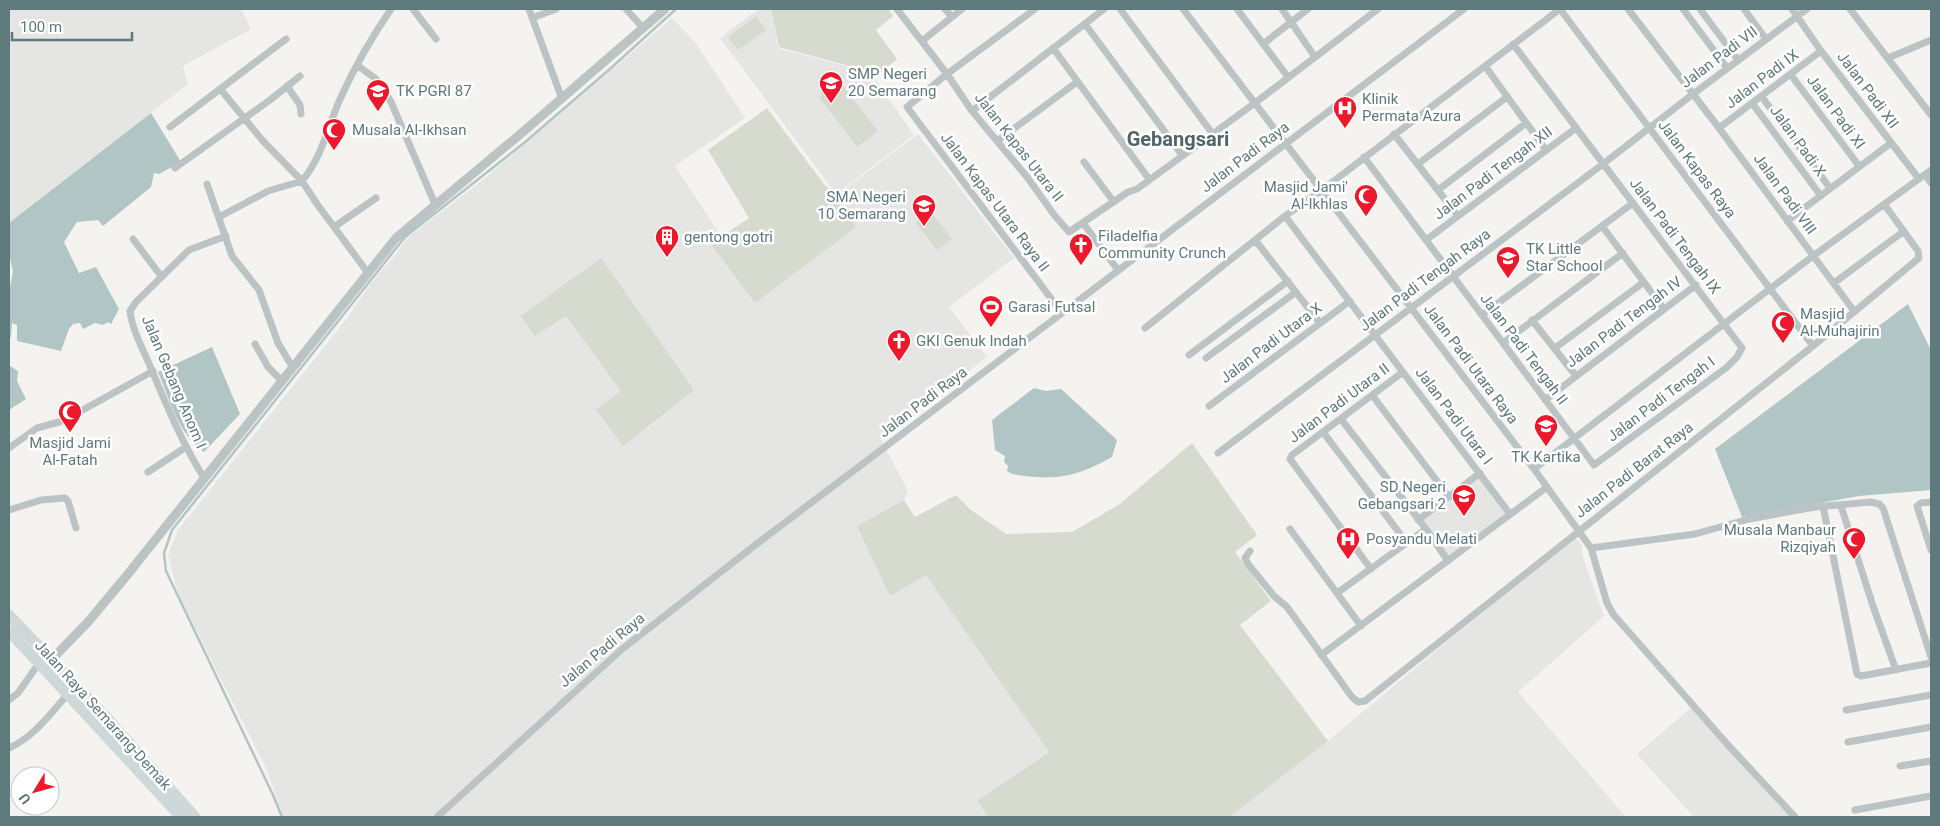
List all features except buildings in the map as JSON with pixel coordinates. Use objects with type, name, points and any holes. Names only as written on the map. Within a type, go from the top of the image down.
[{"type":"highway","name":"Jalan Raya Semarang-Demak","points":[[9,615],[52,659],[195,817]]},
{"type":"highway","points":[[9,631],[180,817]]},
{"type":"highway","points":[[157,791],[175,817]]},
{"type":"street","points":[[219,216],[268,191],[302,181],[324,144],[341,98],[364,51],[391,9]]},
{"type":"street","points":[[413,9],[436,39]]},
{"type":"street","points":[[529,9],[562,99]]},
{"type":"street","points":[[532,18],[556,9]]},
{"type":"street","points":[[626,9],[643,28]]},
{"type":"street","points":[[52,659],[88,622],[396,238],[562,99],[665,9]]},
{"type":"street","name":"Jalan Kapas Utara II","points":[[897,9],[948,74],[972,111],[1027,178],[1067,231],[1072,232],[1083,223]]},
{"type":"street","points":[[945,9],[952,17]]},
{"type":"street","points":[[922,41],[962,9]]},
{"type":"street","points":[[948,74],[1034,9]]},
{"type":"street","points":[[972,111],[1104,9]]},
{"type":"street","points":[[1120,9],[1212,133]]},
{"type":"street","name":"Jalan Padi Utara Raya","points":[[1183,9],[1412,308],[1582,535],[1591,548],[1607,603],[1613,614],[1728,745],[1795,817]]},
{"type":"street","points":[[1237,9],[1288,77]]},
{"type":"street","points":[[1282,9],[1316,57]]},
{"type":"street","points":[[1263,44],[1308,9]]},
{"type":"street","points":[[1118,270],[1083,223],[1128,192],[1137,189],[1255,103],[1378,9]]},
{"type":"street","name":"Jalan Padi Raya","points":[[437,817],[621,650],[1118,270],[1464,9]]},
{"type":"street","points":[[1145,328],[1285,216],[1560,9]]},
{"type":"street","name":"Jalan Kapas Raya","points":[[1560,9],[1813,346]]},
{"type":"street","name":"Jalan Padi VIII","points":[[1628,9],[1719,128],[1854,311]]},
{"type":"street","points":[[1683,9],[1727,68]]},
{"type":"street","points":[[1700,9],[1738,60]]},
{"type":"street","points":[[1744,9],[1766,39]]},
{"type":"street","name":"Jalan Padi XII","points":[[1792,9],[1821,51],[1891,143],[1925,174],[1931,183]]},
{"type":"street","name":"Jalan Padi VII","points":[[1649,129],[1807,9]]},
{"type":"street","points":[[1854,10],[1931,115]]},
{"type":"street","points":[[1086,24],[1182,155]]},
{"type":"street","points":[[170,127],[286,40]]},
{"type":"street","points":[[1888,58],[1931,40]]},
{"type":"street","name":"Jalan Padi Tengah IX","points":[[1513,44],[1725,324]]},
{"type":"street","points":[[1053,48],[1149,179]]},
{"type":"street","name":"Jalan Padi IX","points":[[1719,128],[1792,75],[1821,51]]},
{"type":"street","points":[[358,65],[376,79],[391,102],[435,204]]},
{"type":"street","points":[[1485,66],[1546,150]]},
{"type":"street","name":"Jalan Kapas Utara Raya II","points":[[948,74],[907,107],[1062,313]]},
{"type":"street","name":"Jalan Padi XI","points":[[1792,75],[1859,166]]},
{"type":"street","points":[[175,168],[300,76]]},
{"type":"street","points":[[997,141],[1077,82]]},
{"type":"street","points":[[287,86],[300,104],[301,114]]},
{"type":"street","points":[[221,90],[244,119],[302,181],[368,273]]},
{"type":"street","points":[[1418,164],[1507,97]]},
{"type":"street","name":"Jalan Padi X","points":[[1762,97],[1830,188]]},
{"type":"street","name":"Jalan Padi X","points":[[1752,103],[1821,196]]},
{"type":"street","points":[[1438,190],[1526,123]]},
{"type":"street","name":"Jalan Padi Tengah XII","points":[[1426,240],[1576,128]]},
{"type":"street","name":"Jalan Padi Tengah Raya","points":[[1218,453],[1649,129]]},
{"type":"street","points":[[1394,134],[1458,216]]},
{"type":"street","points":[[1787,221],[1891,143]]},
{"type":"street","name":"Jalan Padi Tengah II","points":[[1364,157],[1574,438]]},
{"type":"street","points":[[1084,162],[1114,202]]},
{"type":"street","name":"Jalan Padi Tengah I","points":[[1534,469],[1813,256],[1925,174]]},
{"type":"street","points":[[207,184],[235,261],[259,290],[278,344],[293,368]]},
{"type":"street","points":[[334,228],[376,198]]},
{"type":"street","points":[[1482,315],[1633,203]]},
{"type":"street","points":[[1834,283],[1904,231],[1884,204]]},
{"type":"street","name":"Jalan Padi Utara I","points":[[1285,216],[1510,514]]},
{"type":"street","points":[[1602,226],[1664,309]]},
{"type":"street","name":"Jalan Padi Barat Raya","points":[[1321,655],[1352,697],[1358,702],[1365,701],[1582,535],[1919,258],[1918,251],[1904,231]]},
{"type":"street","points":[[133,239],[161,276],[191,248],[226,236]]},
{"type":"street","points":[[1255,240],[1320,323]]},
{"type":"street","points":[[1503,343],[1623,253]]},
{"type":"street","name":"Jalan Gebang Anom I","points":[[161,276],[130,311],[152,372],[186,447],[204,478]]},
{"type":"street","points":[[1188,355],[1288,281]]},
{"type":"street","points":[[1555,348],[1644,282]]},
{"type":"street","name":"Jalan Padi Tengah IV","points":[[1545,400],[1696,285]]},
{"type":"street","points":[[1206,358],[1296,292]]},
{"type":"street","name":"Jalan Padi Utara X","points":[[1209,406],[1350,301]]},
{"type":"street","points":[[1243,315],[1250,325]]},
{"type":"street","points":[[1532,320],[1576,376]]},
{"type":"street","name":"Jalan Padi Tengah I","points":[[1574,438],[1594,465],[1726,368],[1737,357],[1742,348],[1725,324]]},
{"type":"street","points":[[255,344],[268,367],[282,381]]},
{"type":"street","points":[[9,448],[38,428],[59,422],[82,411],[152,372]]},
{"type":"street","name":"Jalan Padi Utara II","points":[[1371,568],[1290,459],[1292,455],[1404,372]]},
{"type":"street","points":[[1372,395],[1449,497]]},
{"type":"street","points":[[1341,419],[1448,561]]},
{"type":"street","points":[[1323,432],[1407,543]]},
{"type":"street","points":[[148,472],[186,447]]},
{"type":"street","points":[[1418,520],[1480,473]]},
{"type":"street","points":[[1250,551],[1245,558],[1248,564],[1274,596],[1287,608],[1321,655],[1547,487]]},
{"type":"street","points":[[9,510],[41,500],[65,498],[68,501],[76,528]]},
{"type":"street","points":[[1591,548],[1695,534],[1749,520],[1823,506],[1871,502],[1879,504],[1883,508],[1931,657]]},
{"type":"street","points":[[1931,502],[1921,503],[1917,506],[1931,550]]},
{"type":"street","points":[[1823,506],[1857,674],[1861,676],[1931,663]]},
{"type":"street","points":[[1841,506],[1896,670]]},
{"type":"street","points":[[1290,529],[1360,626]]},
{"type":"street","points":[[1337,593],[1426,530]]},
{"type":"street","points":[[9,700],[18,693],[39,662]]},
{"type":"street","points":[[9,748],[32,733],[68,694]]},
{"type":"street","points":[[1846,710],[1931,695]]},
{"type":"street","points":[[1848,742],[1931,727]]},
{"type":"street","points":[[1900,766],[1931,761]]},
{"type":"street","points":[[1855,810],[1931,796]]},
{"type":"shaded area","points":[[9,9],[241,9],[251,29],[183,66],[188,84],[9,223]]},
{"type":"shaded area","name":"SMP Negeri 20 Semarang","points":[[758,9],[771,9],[778,48],[871,73],[914,135],[836,194],[720,38]]},
{"type":"shaded area","points":[[771,9],[889,9],[893,16],[876,30],[897,59],[879,74],[779,47]]},
{"type":"shaded area","points":[[756,16],[766,30],[738,50],[728,37]]},
{"type":"shaded area","points":[[672,18],[695,42],[745,118],[675,166],[733,254],[822,188],[827,186],[835,196],[918,134],[1014,258],[949,307],[987,357],[880,438],[908,491],[904,500],[857,526],[926,575],[1049,752],[977,801],[988,817],[283,817],[267,770],[178,594],[168,554],[178,530],[344,322],[372,282],[398,252],[406,239],[484,179]]},
{"type":"shaded area","points":[[840,82],[878,131],[857,147],[819,97]]},
{"type":"shaded area","points":[[767,108],[856,227],[755,303],[711,244],[749,218],[708,150]]},
{"type":"shaded area","points":[[151,113],[181,162],[159,174],[154,173],[151,187],[103,226],[98,220],[77,222],[64,242],[79,273],[96,267],[119,309],[111,324],[108,322],[103,325],[95,323],[83,329],[80,323],[73,324],[69,329],[61,351],[17,341],[17,325],[12,323],[9,340],[9,293],[13,271],[9,254],[9,223]]},
{"type":"shaded area","points":[[931,212],[952,239],[937,250],[916,223]]},
{"type":"shaded area","points":[[601,258],[694,390],[623,446],[596,410],[621,391],[566,316],[535,336],[521,316]]},
{"type":"shaded area","points":[[1908,304],[1931,350],[1931,490],[1859,496],[1742,517],[1715,449]]},
{"type":"shaded area","points":[[212,347],[240,414],[204,452],[195,445],[181,426],[158,372]]},
{"type":"shaded area","points":[[9,367],[18,371],[17,381],[26,399],[9,410]]},
{"type":"shaded area","points":[[1034,388],[1046,391],[1061,389],[1117,440],[1112,457],[1086,470],[1064,476],[1027,476],[1012,474],[1007,471],[1008,466],[1004,462],[1005,456],[995,450],[992,420]]},
{"type":"shaded area","points":[[1192,443],[1257,535],[1235,552],[1271,601],[1240,625],[1328,741],[1229,817],[988,817],[977,801],[1049,752],[926,575],[890,596],[857,526],[904,500],[915,517],[956,495],[971,510],[1006,534],[1072,532],[1120,504]]},
{"type":"shaded area","name":"SD Negeri Gebangsari 2","points":[[1479,474],[1508,513],[1448,558],[1420,520]]},
{"type":"shaded area","points":[[1576,538],[1582,545],[1582,555],[1604,616],[1518,692],[1626,817],[1227,817],[1328,741],[1449,640]]},
{"type":"shaded area","points":[[1692,707],[1790,817],[1694,817],[1637,754]]},
{"type":"waterway","points":[[282,817],[166,571],[164,553],[172,530],[405,237],[524,143],[676,9]]},
{"type":"place","name":"SMP Negeri 20 Semarang","points":[[831,104]]},
{"type":"place","name":"TK PGRI 87","points":[[378,112]]},
{"type":"place","name":"Klinik Permata Azura","points":[[1345,129]]},
{"type":"place","name":"Musala Al-Ikhsan","points":[[334,151]]},
{"type":"place","name":"Masjid Jami' Al-Ikhlas","points":[[1366,217]]},
{"type":"place","name":"SMA Negeri 10 Semarang","points":[[924,227]]},
{"type":"place","name":"gentong gotri","points":[[667,258]]},
{"type":"place","name":"Filadelfia Community Crunch","points":[[1081,266]]},
{"type":"place","name":"TK Little Star School","points":[[1508,279]]},
{"type":"place","name":"Garasi Futsal","points":[[991,328]]},
{"type":"place","name":"Masjid Al-Muhajirin","points":[[1783,344]]},
{"type":"place","name":"GKI Genuk Indah","points":[[899,362]]},
{"type":"place","name":"Masjid Jami Al-Fatah","points":[[70,433]]},
{"type":"place","name":"TK Kartika","points":[[1546,447]]},
{"type":"place","name":"SD Negeri Gebangsari 2","points":[[1464,517]]},
{"type":"place","name":"Posyandu Melati","points":[[1348,560]]},
{"type":"place","name":"Musala Manbaur Rizqiyah","points":[[1854,560]]},
{"type":"district","name":"Gebangsari","points":[[1178,139]]}]
